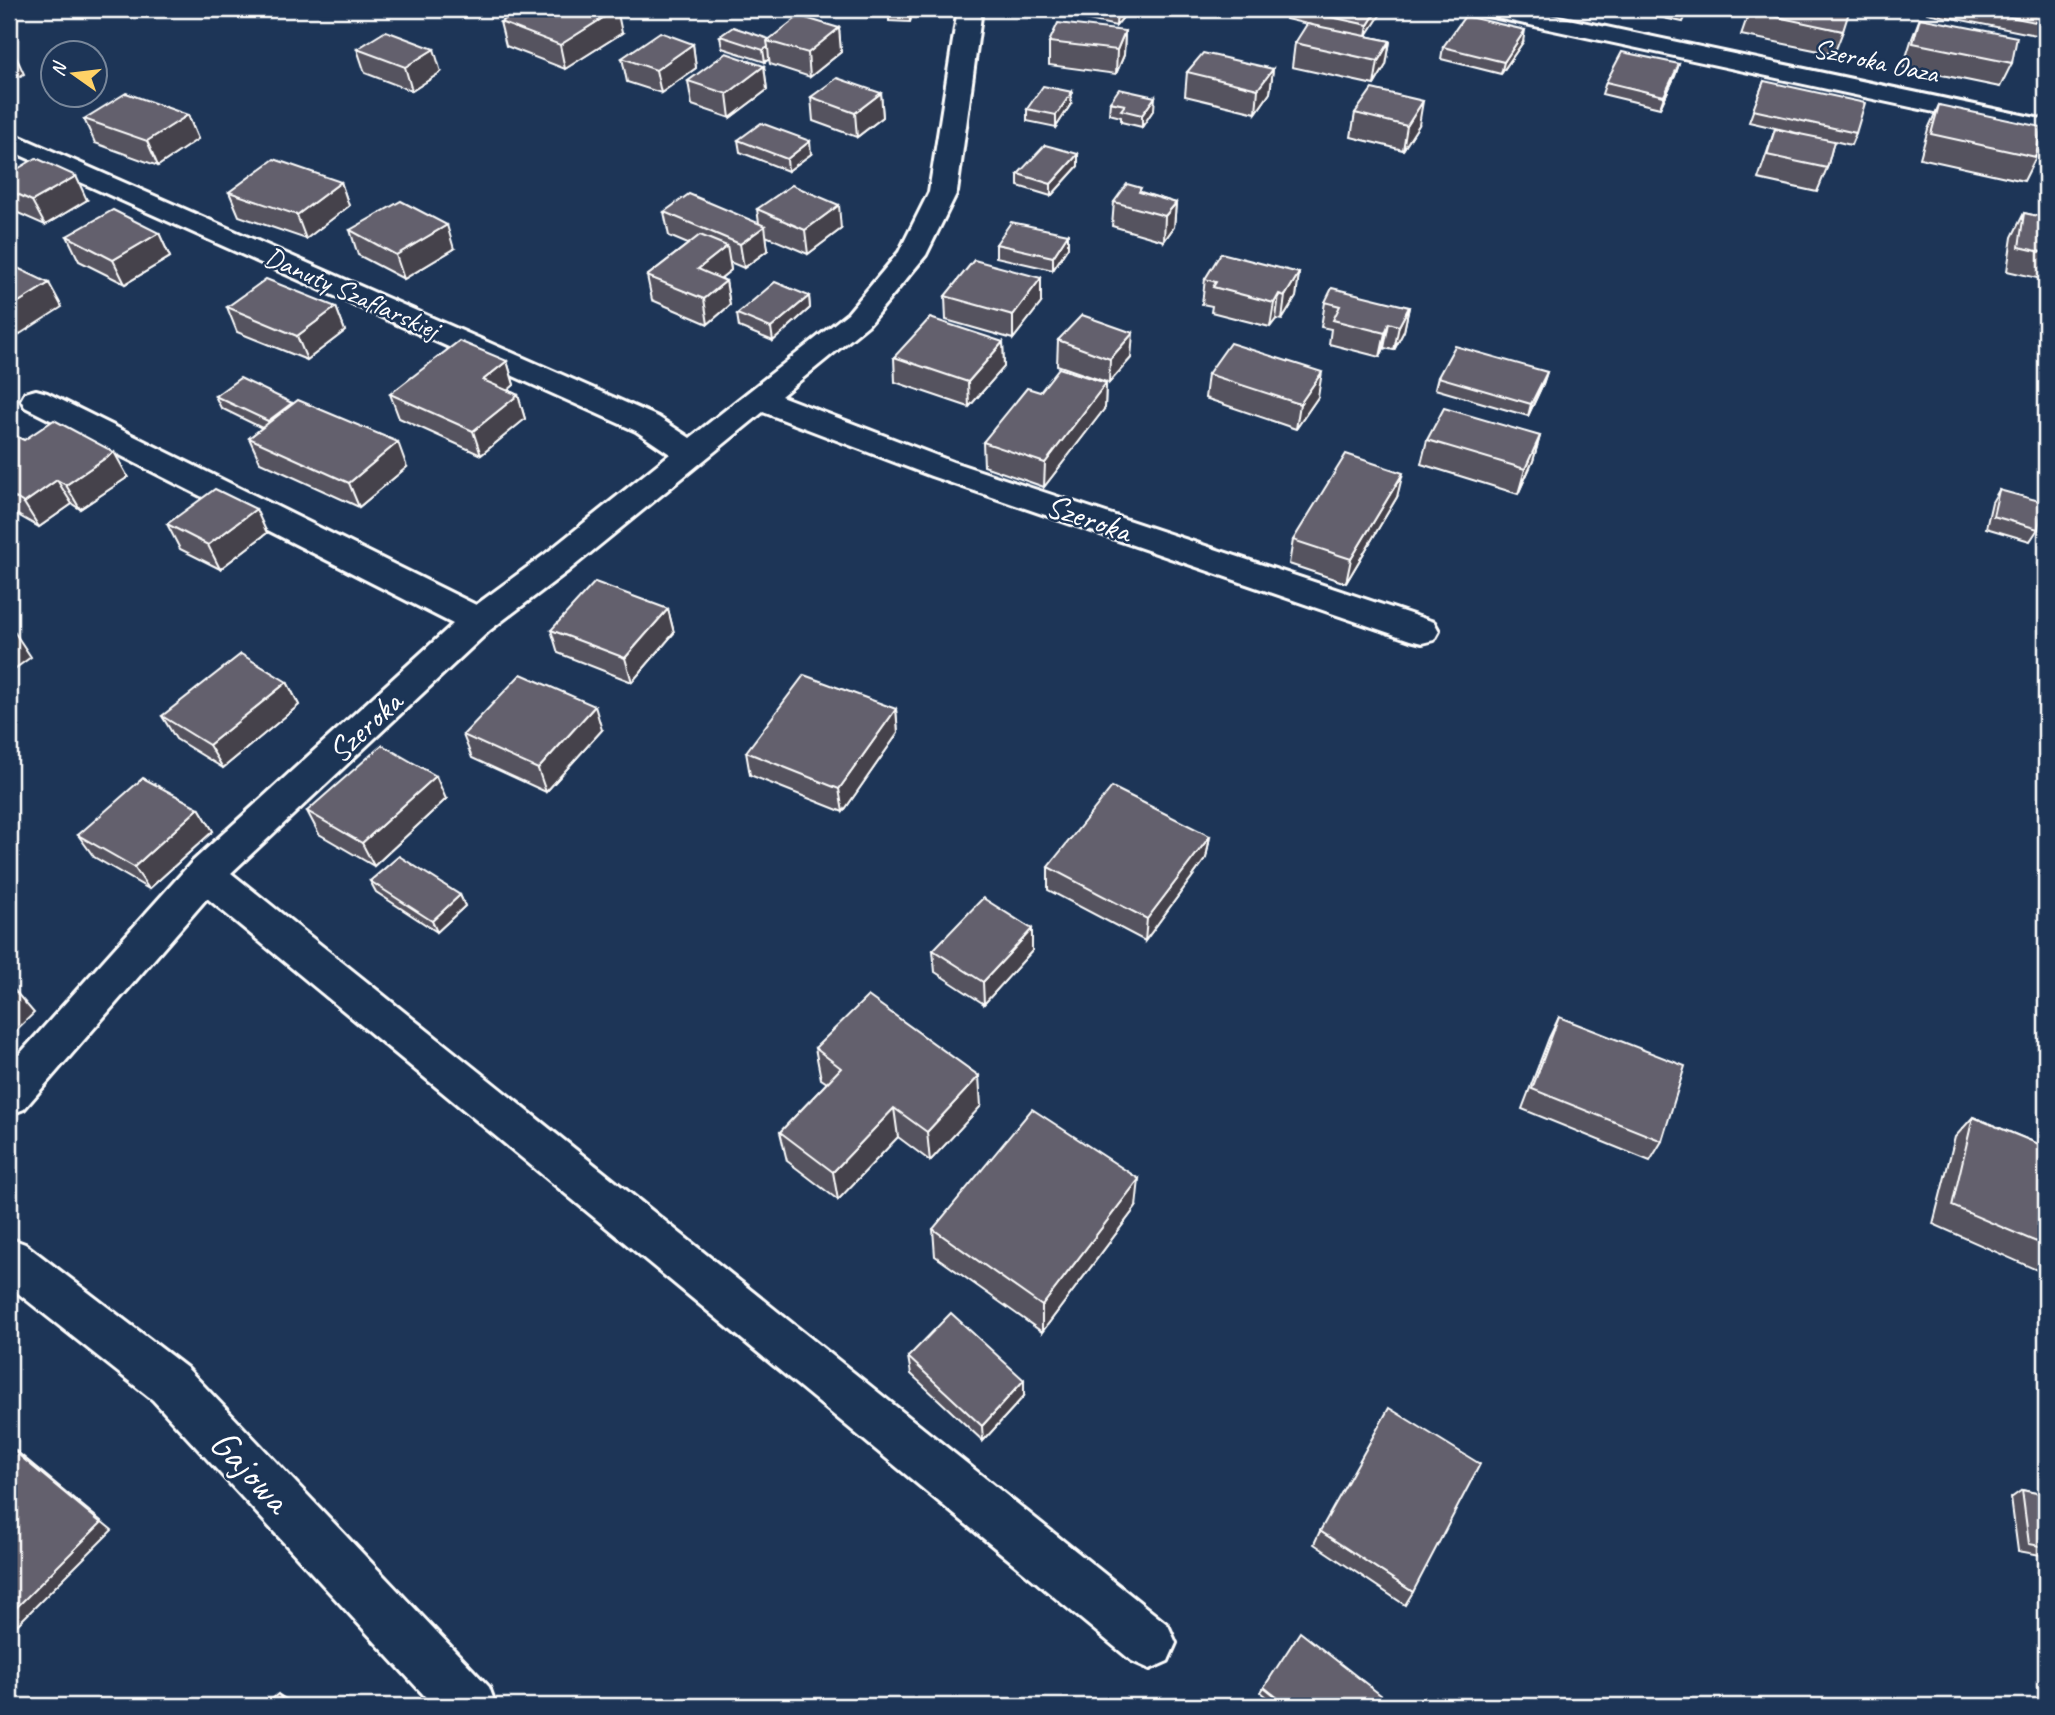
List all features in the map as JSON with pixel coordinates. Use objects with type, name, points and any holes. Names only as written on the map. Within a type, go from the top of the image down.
[{"type":"street","name":"Szeroka","points":[[9,1096],[205,874],[478,621],[556,562],[858,319],[912,255],[943,192],[970,9]]},
{"type":"street","name":"Szeroka Oaza","points":[[1488,9],[2046,128]]},
{"type":"street","name":"Danuty Szaflarskiej","points":[[9,140],[647,424],[690,453]]},
{"type":"street","name":"Szeroka","points":[[759,399],[942,469],[1422,631]]},
{"type":"street","points":[[36,400],[478,621]]},
{"type":"street","points":[[205,874],[1150,1643]]},
{"type":"street","name":"Gajowa","points":[[9,1259],[170,1384],[470,1706]]},
{"type":"building","points":[[524,9],[617,9],[560,45],[500,22]]},
{"type":"building","points":[[1294,9],[1378,9],[1368,25]]},
{"type":"building","points":[[1850,9],[1843,31],[1749,11]]},
{"type":"building","points":[[1970,9],[2046,9],[2046,24]]},
{"type":"building","points":[[799,16],[839,28],[808,53],[767,41]]},
{"type":"building","points":[[1465,16],[1525,30],[1504,62],[1443,47]]},
{"type":"building","points":[[1920,18],[2017,37],[2012,63],[1913,43]]},
{"type":"building","points":[[1058,23],[1125,31],[1117,50],[1049,42]]},
{"type":"building","points":[[1307,24],[1390,41],[1378,61],[1295,43]]},
{"type":"building","points":[[733,27],[769,39],[768,47],[763,50],[720,36]]},
{"type":"building","points":[[386,31],[434,49],[405,67],[357,49]]},
{"type":"building","points":[[660,32],[693,44],[656,70],[622,58]]},
{"type":"building","points":[[1622,52],[1679,64],[1664,96],[1606,82]]},
{"type":"building","points":[[726,53],[764,66],[727,94],[688,81]]},
{"type":"building","points":[[1203,53],[1273,69],[1258,89],[1187,72]]},
{"type":"building","points":[[837,78],[881,93],[855,113],[811,97]]},
{"type":"building","points":[[1764,81],[1865,103],[1856,133],[1753,110]]},
{"type":"building","points":[[1043,86],[1072,92],[1056,115],[1027,109]]},
{"type":"building","points":[[1119,89],[1155,97],[1142,115],[1121,110],[1125,105],[1110,102]]},
{"type":"building","points":[[1372,89],[1423,101],[1407,126],[1355,113]]},
{"type":"building","points":[[126,93],[188,115],[147,141],[84,119],[102,108],[108,108],[108,104]]},
{"type":"building","points":[[1939,105],[2041,127],[2036,157],[1931,134]]},
{"type":"building","points":[[761,123],[810,141],[787,159],[738,140]]},
{"type":"building","points":[[1775,129],[1834,141],[1827,168],[1767,155]]},
{"type":"building","points":[[1045,145],[1078,154],[1051,184],[1018,174]]},
{"type":"building","points":[[36,158],[76,176],[32,201],[9,190],[9,174]]},
{"type":"building","points":[[274,159],[341,182],[297,215],[229,192]]},
{"type":"building","points":[[1127,184],[1141,188],[1139,192],[1176,203],[1165,216],[1114,202]]},
{"type":"building","points":[[792,185],[839,205],[805,230],[757,209]]},
{"type":"building","points":[[689,194],[765,226],[740,244],[664,212]]},
{"type":"building","points":[[401,201],[447,225],[396,255],[350,230]]},
{"type":"building","points":[[113,210],[159,233],[113,260],[67,236]]},
{"type":"building","points":[[2024,213],[2046,218],[2046,253],[2019,247]]},
{"type":"building","points":[[1011,222],[1068,234],[1053,257],[996,244]]},
{"type":"building","points":[[700,235],[727,246],[698,269],[726,281],[704,299],[647,276]]},
{"type":"building","points":[[1221,253],[1299,273],[1285,296],[1279,294],[1274,303],[1213,287],[1216,282],[1205,279]]},
{"type":"building","points":[[974,260],[1041,278],[1013,315],[945,296]]},
{"type":"building","points":[[9,264],[49,283],[9,308]]},
{"type":"building","points":[[266,279],[336,307],[297,336],[227,307]]},
{"type":"building","points":[[775,282],[809,296],[771,328],[737,314]]},
{"type":"building","points":[[1332,288],[1409,307],[1399,326],[1389,323],[1385,333],[1333,320],[1340,306],[1325,302]]},
{"type":"building","points":[[1082,315],[1133,333],[1110,359],[1058,340]]},
{"type":"building","points":[[930,318],[1003,342],[968,382],[894,357]]},
{"type":"building","points":[[459,341],[507,361],[483,380],[518,395],[473,431],[390,394]]},
{"type":"building","points":[[1230,343],[1322,372],[1300,404],[1208,374]]},
{"type":"building","points":[[1455,346],[1547,372],[1531,404],[1438,377]]},
{"type":"building","points":[[1059,368],[1106,383],[1045,463],[983,442],[1027,388],[1040,392]]},
{"type":"building","points":[[240,378],[292,403],[268,421],[215,396]]},
{"type":"building","points":[[298,400],[398,442],[349,483],[249,438]]},
{"type":"building","points":[[1444,408],[1540,436],[1525,469],[1427,440]]},
{"type":"building","points":[[54,420],[114,452],[66,485],[57,480],[24,503],[9,494],[9,433],[24,440]]},
{"type":"building","points":[[1346,454],[1403,473],[1351,559],[1293,540]]},
{"type":"building","points":[[215,489],[256,509],[208,545],[167,524]]},
{"type":"building","points":[[1999,490],[2043,502],[2038,529],[1993,516]]},
{"type":"building","points":[[595,582],[668,609],[625,658],[551,630]]},
{"type":"building","points":[[241,654],[287,682],[209,745],[162,716]]},
{"type":"building","points":[[521,674],[595,706],[538,769],[463,735]]},
{"type":"building","points":[[804,675],[896,709],[839,789],[746,752]]},
{"type":"building","points":[[382,745],[436,776],[362,843],[307,811]]},
{"type":"building","points":[[143,778],[199,808],[134,867],[78,835]]},
{"type":"building","points":[[1112,787],[1210,836],[1147,919],[1048,867]]},
{"type":"building","points":[[399,856],[460,895],[432,921],[370,881]]},
{"type":"building","points":[[983,898],[1032,929],[983,982],[933,950]]},
{"type":"building","points":[[868,996],[979,1076],[927,1132],[894,1108],[833,1172],[780,1132],[841,1068],[815,1048]]},
{"type":"building","points":[[1559,1017],[1685,1066],[1662,1141],[1532,1089]]},
{"type":"building","points":[[1032,1109],[1139,1179],[1042,1306],[933,1229]]},
{"type":"building","points":[[1973,1117],[2046,1147],[2046,1246],[1952,1206]]},
{"type":"building","points":[[951,1313],[1024,1380],[982,1426],[908,1357]]},
{"type":"building","points":[[1389,1408],[1480,1464],[1413,1592],[1320,1531]]},
{"type":"building","points":[[9,1447],[101,1523],[9,1615]]},
{"type":"building","points":[[2022,1490],[2046,1495],[2046,1547],[2029,1544]]},
{"type":"building","points":[[1300,1632],[1382,1696],[1376,1706],[1288,1706],[1264,1687]]},
{"type":"building","points":[[278,1694],[287,1706],[264,1706]]}]
